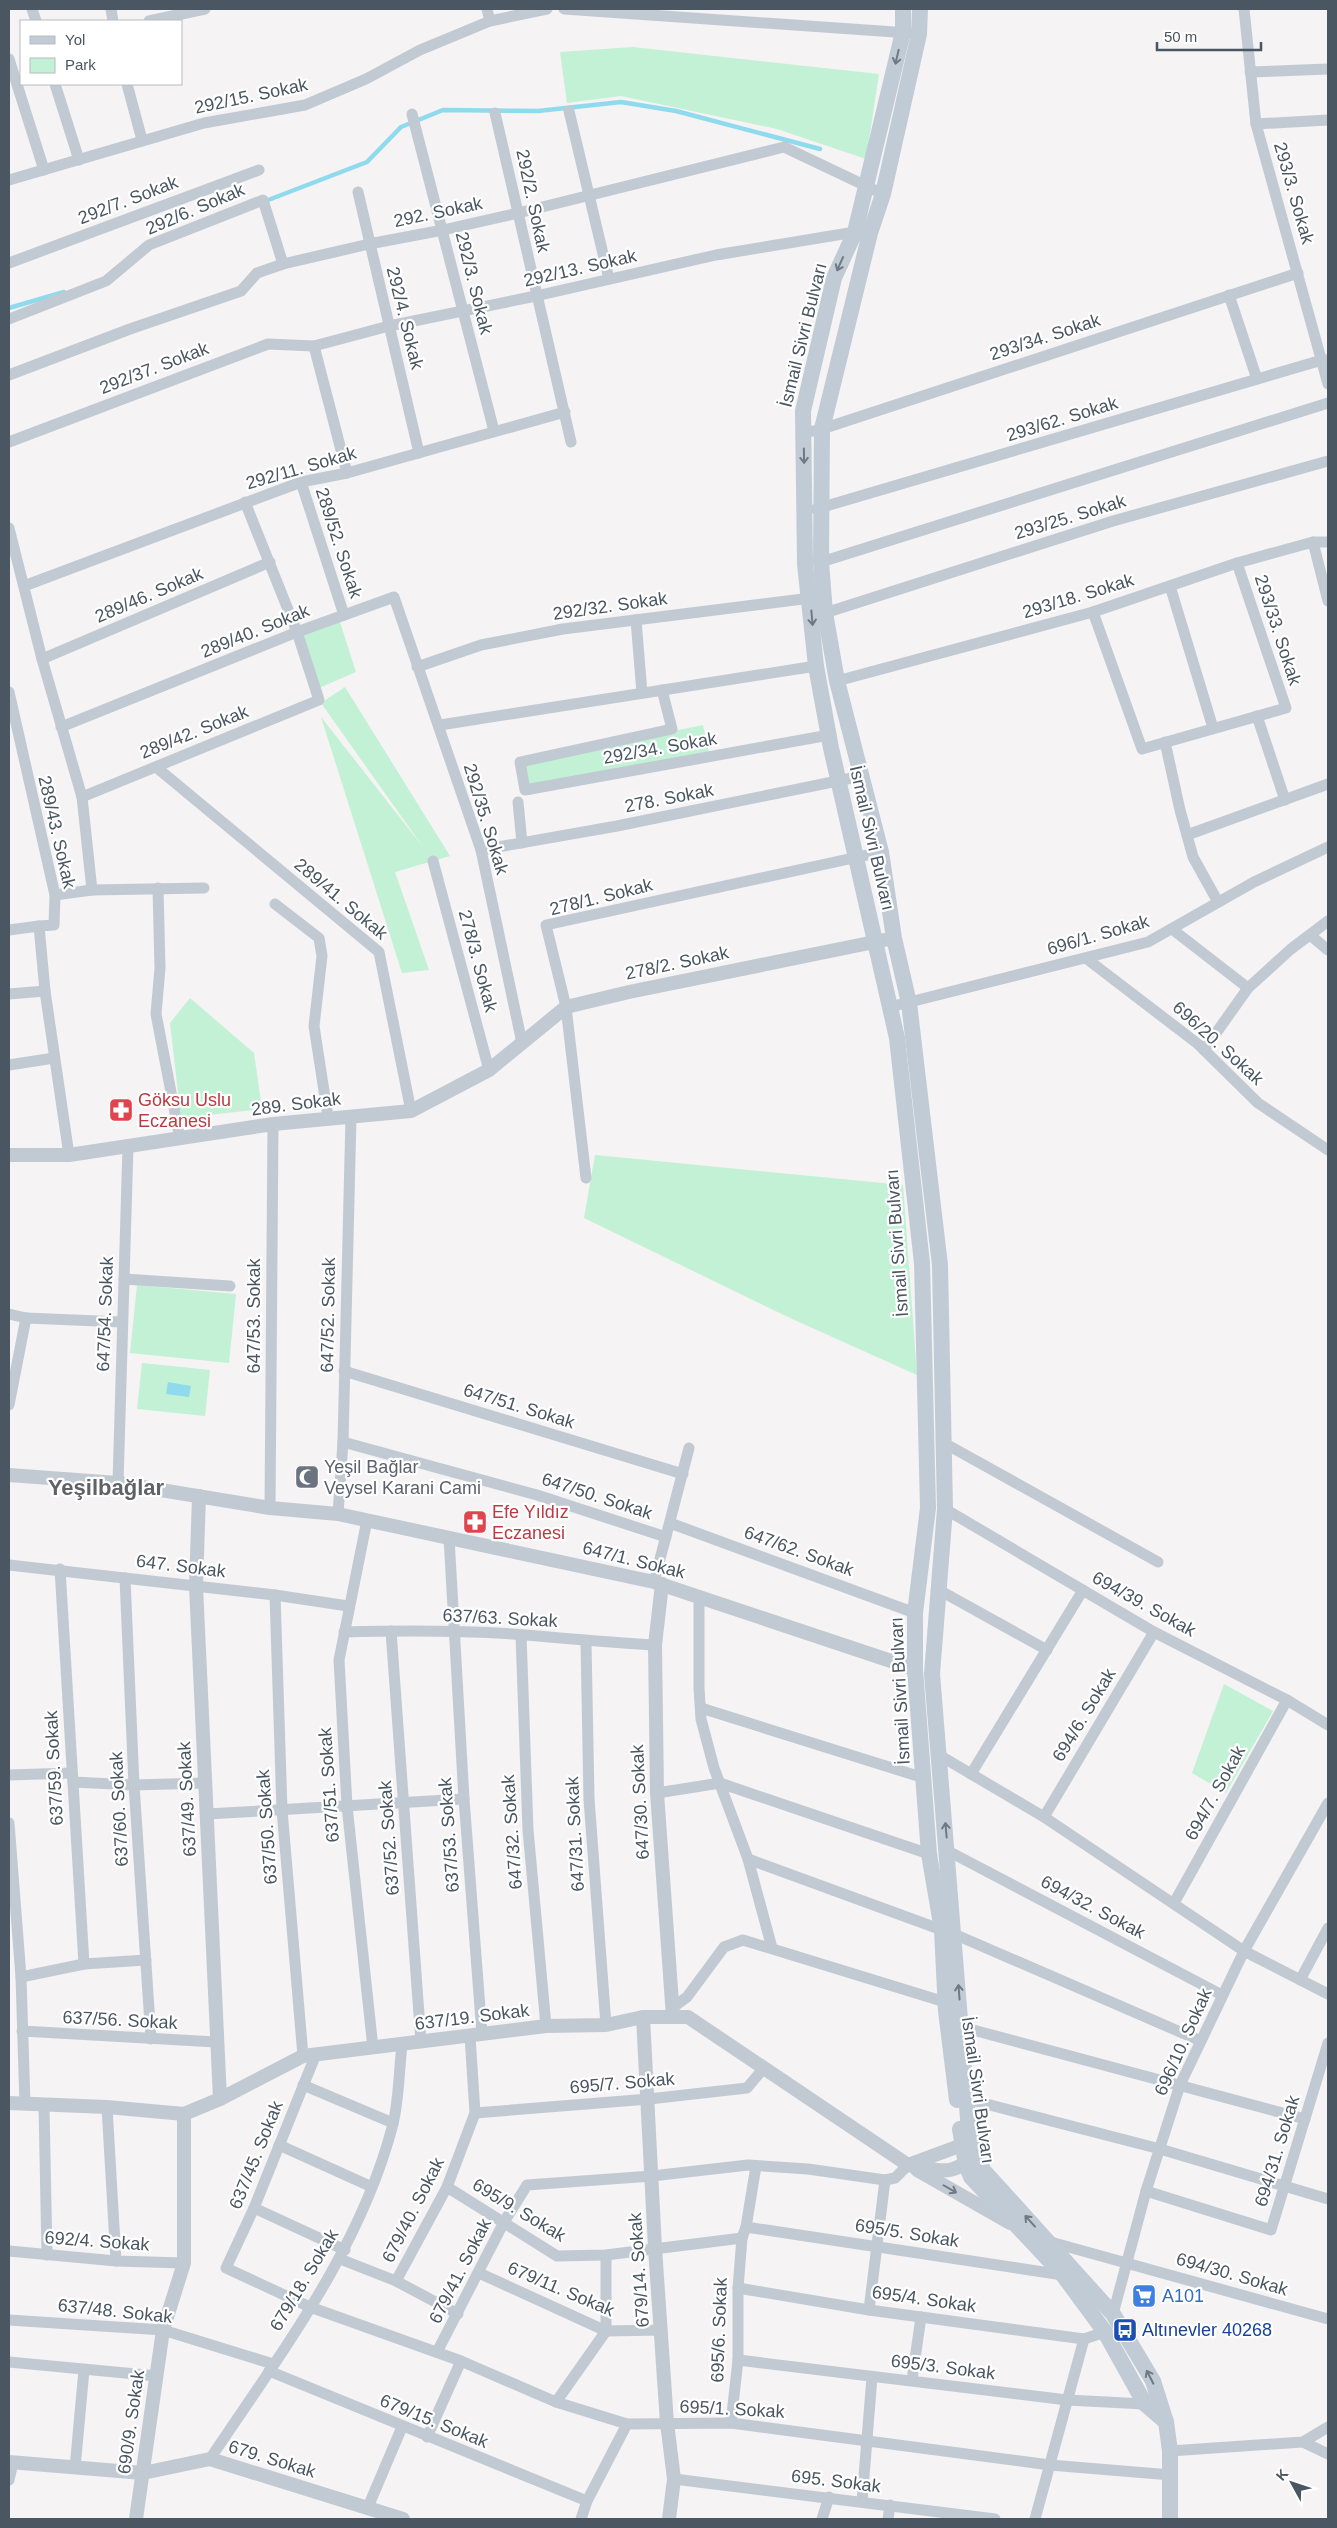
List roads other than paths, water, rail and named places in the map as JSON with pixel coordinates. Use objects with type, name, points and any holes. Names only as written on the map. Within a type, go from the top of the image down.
[{"type":"main road","name":"İsmail Sivri Bulvarı","points":[[903,9],[911,33],[883,194],[870,233],[822,429],[821,562],[825,613],[837,680],[881,852],[894,938],[910,1003],[940,1265],[945,1509],[932,1674],[948,1851],[946,2002],[971,2177],[1063,2275],[1104,2332],[1145,2404],[1166,2422]]},
{"type":"main road","name":"İsmail Sivri Bulvarı","points":[[920,9],[911,33],[854,232],[834,278],[803,412],[806,564],[811,598],[816,666],[839,782],[898,1048],[922,1263],[928,1508],[915,1613],[915,1669],[930,1854],[948,1932],[962,2027],[969,2131],[968,2154],[1113,2314],[1153,2381],[1166,2422],[1170,2450],[1170,2519]]},
{"type":"main road","points":[[927,1444],[944,1443]]},
{"type":"street","points":[[154,20],[205,9]]},
{"type":"street","points":[[487,9],[490,21]]},
{"type":"street","name":"292/15. Sokak","points":[[9,180],[204,123],[305,105],[366,79],[420,50],[490,21],[547,9]]},
{"type":"street","points":[[564,9],[911,33]]},
{"type":"street","name":"293/3. Sokak","points":[[1244,9],[1256,124],[1298,273],[1325,360],[1328,384]]},
{"type":"street","points":[[9,59],[44,170]]},
{"type":"street","points":[[1250,72],[1328,69]]},
{"type":"street","points":[[55,85],[79,160]]},
{"type":"street","points":[[127,85],[142,140]]},
{"type":"street","points":[[569,111],[591,194],[609,279]]},
{"type":"street","name":"292/2. Sokak","points":[[495,113],[571,442]]},
{"type":"street","name":"292/3. Sokak","points":[[412,114],[494,431]]},
{"type":"street","points":[[1256,124],[1328,120]]},
{"type":"street","name":"292. Sokak","points":[[9,375],[130,328],[241,291],[257,273],[283,264],[368,244],[518,213],[784,147],[867,184],[883,194]]},
{"type":"street","name":"292/7. Sokak","points":[[9,263],[259,170]]},
{"type":"street","name":"292/4. Sokak","points":[[358,192],[368,244],[418,452]]},
{"type":"street","name":"292/6. Sokak","points":[[9,319],[106,281],[149,245],[263,200],[283,264]]},
{"type":"street","name":"292/13. Sokak","points":[[314,346],[388,326],[536,296],[716,254],[854,232]]},
{"type":"street","name":"293/34. Sokak","points":[[804,432],[822,429],[1298,273]]},
{"type":"street","points":[[1229,295],[1257,379]]},
{"type":"street","name":"292/37. Sokak","points":[[9,442],[268,344],[314,346]]},
{"type":"street","points":[[314,346],[347,473]]},
{"type":"street","name":"293/62. Sokak","points":[[805,512],[1325,360]]},
{"type":"street","points":[[821,562],[1328,403]]},
{"type":"street","name":"292/11. Sokak","points":[[24,586],[301,482],[347,473],[565,412]]},
{"type":"street","name":"293/25. Sokak","points":[[825,613],[1112,521],[1328,461]]},
{"type":"street","name":"289/52. Sokak","points":[[301,482],[344,615]]},
{"type":"street","points":[[245,502],[297,632]]},
{"type":"street","points":[[9,528],[42,660],[82,797],[92,890]]},
{"type":"street","points":[[1313,542],[1328,601]]},
{"type":"street","name":"293/18. Sokak","points":[[837,680],[1093,612],[1237,563],[1313,542],[1328,542]]},
{"type":"street","name":"289/46. Sokak","points":[[42,660],[270,562]]},
{"type":"street","name":"293/33. Sokak","points":[[1237,563],[1286,708],[1257,716]]},
{"type":"street","points":[[1170,586],[1213,728]]},
{"type":"street","name":"289/40. Sokak","points":[[61,727],[297,632],[394,597],[417,666]]},
{"type":"street","name":"292/32. Sokak","points":[[417,666],[481,645],[563,629],[811,598]]},
{"type":"street","points":[[1093,612],[1142,749],[1257,716],[1285,800]]},
{"type":"street","points":[[636,620],[642,693]]},
{"type":"street","name":"289/42. Sokak","points":[[82,797],[319,700],[297,632]]},
{"type":"street","name":"292/35. Sokak","points":[[417,666],[440,725],[448,757],[481,850],[522,1043]]},
{"type":"street","points":[[440,725],[816,666]]},
{"type":"street","name":"292/34. Sokak","points":[[662,690],[672,729],[520,762],[525,790],[829,735]]},
{"type":"street","name":"289/43. Sokak","points":[[9,692],[55,895],[54,924],[39,926]]},
{"type":"street","points":[[1165,742],[1193,857],[1218,902]]},
{"type":"street","name":"289/41. Sokak","points":[[156,767],[379,952],[411,1112]]},
{"type":"street","name":"278. Sokak","points":[[481,850],[617,826],[862,776]]},
{"type":"street","points":[[1187,835],[1328,784]]},
{"type":"street","points":[[518,802],[522,843]]},
{"type":"street","name":"696/1. Sokak","points":[[890,1007],[1087,959],[1148,942],[1254,882],[1328,847]]},
{"type":"street","name":"278/1. Sokak","points":[[586,1178],[566,1007],[546,925],[881,852]]},
{"type":"street","name":"278/3. Sokak","points":[[433,860],[489,1070]]},
{"type":"street","points":[[158,888],[160,968],[156,1014],[180,1139]]},
{"type":"street","points":[[55,895],[92,890],[204,888]]},
{"type":"street","points":[[275,904],[319,938],[322,956],[314,1026],[328,1117]]},
{"type":"street","points":[[1204,1050],[1248,988],[1328,920]]},
{"type":"street","points":[[9,930],[39,926],[44,991],[69,1155]]},
{"type":"street","points":[[1172,929],[1248,988]]},
{"type":"street","points":[[1310,934],[1328,950]]},
{"type":"street","name":"278/2. Sokak","points":[[489,1070],[566,1007],[629,992],[894,938]]},
{"type":"street","name":"696/20. Sokak","points":[[1087,959],[1204,1050],[1258,1103],[1328,1150]]},
{"type":"street","points":[[9,994],[44,991]]},
{"type":"street","points":[[9,1065],[54,1058]]},
{"type":"street","name":"289. Sokak","points":[[9,1155],[69,1155],[328,1117],[411,1112],[489,1070]]},
{"type":"street","name":"647/52. Sokak","points":[[338,1514],[343,1442],[351,1117]]},
{"type":"street","name":"647/53. Sokak","points":[[270,1508],[273,1124]]},
{"type":"street","name":"647/54. Sokak","points":[[118,1483],[128,1146]]},
{"type":"street","points":[[124,1278],[230,1286]]},
{"type":"street","points":[[9,1314],[26,1318],[122,1322]]},
{"type":"street","points":[[9,1405],[26,1318]]},
{"type":"street","name":"647/51. Sokak","points":[[344,1371],[683,1474]]},
{"type":"street","name":"647/50. Sokak","points":[[343,1442],[537,1495],[666,1537]]},
{"type":"street","points":[[944,1443],[1158,1562]]},
{"type":"street","points":[[658,1583],[666,1537],[689,1448]]},
{"type":"street","name":"647/1. Sokak","points":[[9,1475],[118,1483],[270,1508],[338,1514],[367,1520],[658,1583],[915,1669]]},
{"type":"street","name":"637/49. Sokak","points":[[199,1496],[196,1586],[220,2099]]},
{"type":"street","name":"694/39. Sokak","points":[[945,1509],[1154,1632],[1287,1700],[1328,1725]]},
{"type":"street","name":"637/51. Sokak","points":[[367,1520],[348,1606],[339,1660],[347,1806],[373,2048]]},
{"type":"street","name":"647/62. Sokak","points":[[670,1522],[915,1613]]},
{"type":"street","name":"637/53. Sokak","points":[[449,1538],[476,2035]]},
{"type":"street","name":"647. Sokak","points":[[9,1565],[60,1569],[275,1595],[348,1606]]},
{"type":"street","name":"637/59. Sokak","points":[[60,1569],[84,1964]]},
{"type":"street","name":"637/60. Sokak","points":[[126,1578],[134,1785],[151,2039]]},
{"type":"street","name":"647/30. Sokak","points":[[658,1583],[655,1646],[657,1793],[672,2013]]},
{"type":"street","points":[[939,1590],[1046,1650]]},
{"type":"street","points":[[971,1774],[1083,1590]]},
{"type":"street","name":"637/50. Sokak","points":[[275,1595],[282,1810],[310,2055]]},
{"type":"street","points":[[699,1596],[701,1708],[706,1736],[720,1783],[748,1860],[772,1948]]},
{"type":"street","name":"637/52. Sokak","points":[[391,1631],[421,2042]]},
{"type":"street","name":"637/63. Sokak","points":[[344,1632],[455,1632],[521,1635],[586,1642],[655,1646]]},
{"type":"street","name":"694/6. Sokak","points":[[1044,1817],[1154,1632]]},
{"type":"street","name":"647/32. Sokak","points":[[521,1635],[528,1830],[546,2026]]},
{"type":"street","name":"647/31. Sokak","points":[[586,1642],[589,1798],[606,2025]]},
{"type":"street","name":"694/7. Sokak","points":[[1174,1902],[1287,1700]]},
{"type":"street","points":[[701,1708],[924,1778]]},
{"type":"street","points":[[939,1755],[1044,1817],[1174,1902],[1244,1951],[1328,1994]]},
{"type":"street","points":[[9,1775],[72,1777],[134,1785],[204,1783]]},
{"type":"street","points":[[657,1793],[720,1783],[930,1854]]},
{"type":"street","points":[[207,1814],[464,1799]]},
{"type":"street","name":"696/10. Sokak","points":[[1113,2314],[1146,2191],[1180,2085],[1244,1951],[1328,1802]]},
{"type":"street","points":[[9,1823],[21,1977],[25,2104]]},
{"type":"street","name":"694/32. Sokak","points":[[948,1851],[1222,1995]]},
{"type":"street","points":[[748,1860],[948,1932],[1201,2041]]},
{"type":"street","points":[[1300,1980],[1328,1928]]},
{"type":"street","points":[[672,2013],[687,1997],[721,1951],[729,1944],[743,1940],[946,2002]]},
{"type":"street","points":[[21,1977],[84,1964],[146,1960]]},
{"type":"street","name":"637/19. Sokak","points":[[9,2103],[44,2106],[107,2107],[184,2114],[220,2099],[310,2055],[546,2026],[606,2025],[672,2013],[688,2017],[908,2165],[945,2172],[968,2154]]},
{"type":"street","name":"679/14. Sokak","points":[[643,2017],[649,2099],[655,2248],[667,2423],[674,2479],[669,2519]]},
{"type":"street","points":[[962,2027],[1305,2119]]},
{"type":"street","name":"637/56. Sokak","points":[[22,2031],[216,2042]]},
{"type":"street","name":"679/40. Sokak","points":[[396,2281],[447,2188],[474,2113],[476,2035]]},
{"type":"street","name":"694/31. Sokak","points":[[1146,2191],[1271,2230],[1328,2043]]},
{"type":"street","name":"679/18. Sokak","points":[[210,2460],[343,2254],[372,2187],[393,2123],[402,2044]]},
{"type":"street","name":"637/45. Sokak","points":[[226,2268],[254,2208],[303,2085],[310,2055]]},
{"type":"street","name":"695/7. Sokak","points":[[474,2113],[649,2099],[747,2088],[763,2069]]},
{"type":"street","points":[[303,2085],[393,2123]]},
{"type":"street","points":[[967,2099],[1160,2149],[1328,2199]]},
{"type":"street","points":[[44,2106],[47,2255]]},
{"type":"street","points":[[107,2107],[116,2261]]},
{"type":"street","name":"690/9. Sokak","points":[[136,2519],[163,2330],[184,2263],[184,2114]]},
{"type":"street","points":[[279,2145],[372,2187]]},
{"type":"street","points":[[652,2176],[756,2166],[808,2169],[885,2180],[895,2178],[908,2165],[968,2154]]},
{"type":"street","points":[[908,2165],[1019,2228]]},
{"type":"street","name":"695/6. Sokak","points":[[731,2423],[738,2360],[738,2288],[744,2233],[756,2166]]},
{"type":"street","name":"679/41. Sokak","points":[[438,2352],[504,2222],[526,2186],[652,2176]]},
{"type":"street","points":[[869,2310],[885,2180]]},
{"type":"street","name":"695/9. Sokak","points":[[447,2188],[557,2256],[606,2255],[744,2233]]},
{"type":"street","points":[[254,2208],[458,2314]]},
{"type":"street","name":"695/5. Sokak","points":[[744,2233],[876,2246],[1063,2275]]},
{"type":"street","name":"694/30. Sokak","points":[[1047,2240],[1328,2319]]},
{"type":"street","name":"692/4. Sokak","points":[[9,2251],[116,2261],[184,2263]]},
{"type":"street","points":[[556,2402],[606,2331],[606,2255]]},
{"type":"street","name":"695/1. Sokak","points":[[226,2268],[310,2307],[438,2352],[556,2402],[627,2424],[731,2423],[866,2439],[1050,2465],[1171,2475]]},
{"type":"street","name":"679/11. Sokak","points":[[479,2273],[606,2331],[662,2330]]},
{"type":"street","name":"695/4. Sokak","points":[[738,2288],[869,2310],[1084,2339],[1104,2332]]},
{"type":"street","points":[[912,2380],[921,2317]]},
{"type":"street","name":"637/48. Sokak","points":[[9,2320],[163,2330],[271,2367]]},
{"type":"street","points":[[1035,2519],[1084,2339]]},
{"type":"street","name":"695/3. Sokak","points":[[738,2360],[1067,2400],[1145,2404]]},
{"type":"street","points":[[427,2437],[461,2361]]},
{"type":"street","points":[[9,2362],[157,2376]]},
{"type":"street","name":"679/15. Sokak","points":[[271,2367],[427,2437],[587,2501]]},
{"type":"street","points":[[75,2468],[84,2370]]},
{"type":"street","points":[[862,2502],[872,2376]]},
{"type":"street","points":[[581,2519],[587,2501],[627,2424]]},
{"type":"street","points":[[368,2508],[402,2426]]},
{"type":"street","points":[[1170,2450],[1303,2442],[1328,2427]]},
{"type":"street","points":[[1303,2442],[1328,2454]]},
{"type":"street","name":"679. Sokak","points":[[11,2462],[143,2473],[210,2460],[368,2508],[387,2516],[403,2519]]},
{"type":"street","points":[[9,2480],[11,2462]]},
{"type":"street","name":"695. Sokak","points":[[674,2479],[995,2519]]},
{"type":"street","points":[[822,2519],[829,2497]]},
{"type":"street","points":[[888,2519],[890,2505]]},
{"type":"water","points":[[168,1382],[191,1386],[189,1397],[166,1394]]},
{"type":"waterway","points":[[263,202],[367,162],[401,127],[443,110],[538,111],[621,102],[676,111],[820,149]]},
{"type":"waterway","points":[[9,308],[64,292]]},
{"type":"place","name":"Göksu Uslu Eczanesi","points":[[121,1110]]},
{"type":"place","name":"Yeşil Bağlar Veysel Karani Cami","points":[[307,1477]]},
{"type":"place","name":"Efe Yıldız Eczanesi","points":[[475,1522]]},
{"type":"place","name":"A101","points":[[1144,2296]]},
{"type":"place","name":"Altınevler 40268","points":[[1125,2330]]},
{"type":"district","name":"Yeşilbağlar","points":[[106,1487]]}]
